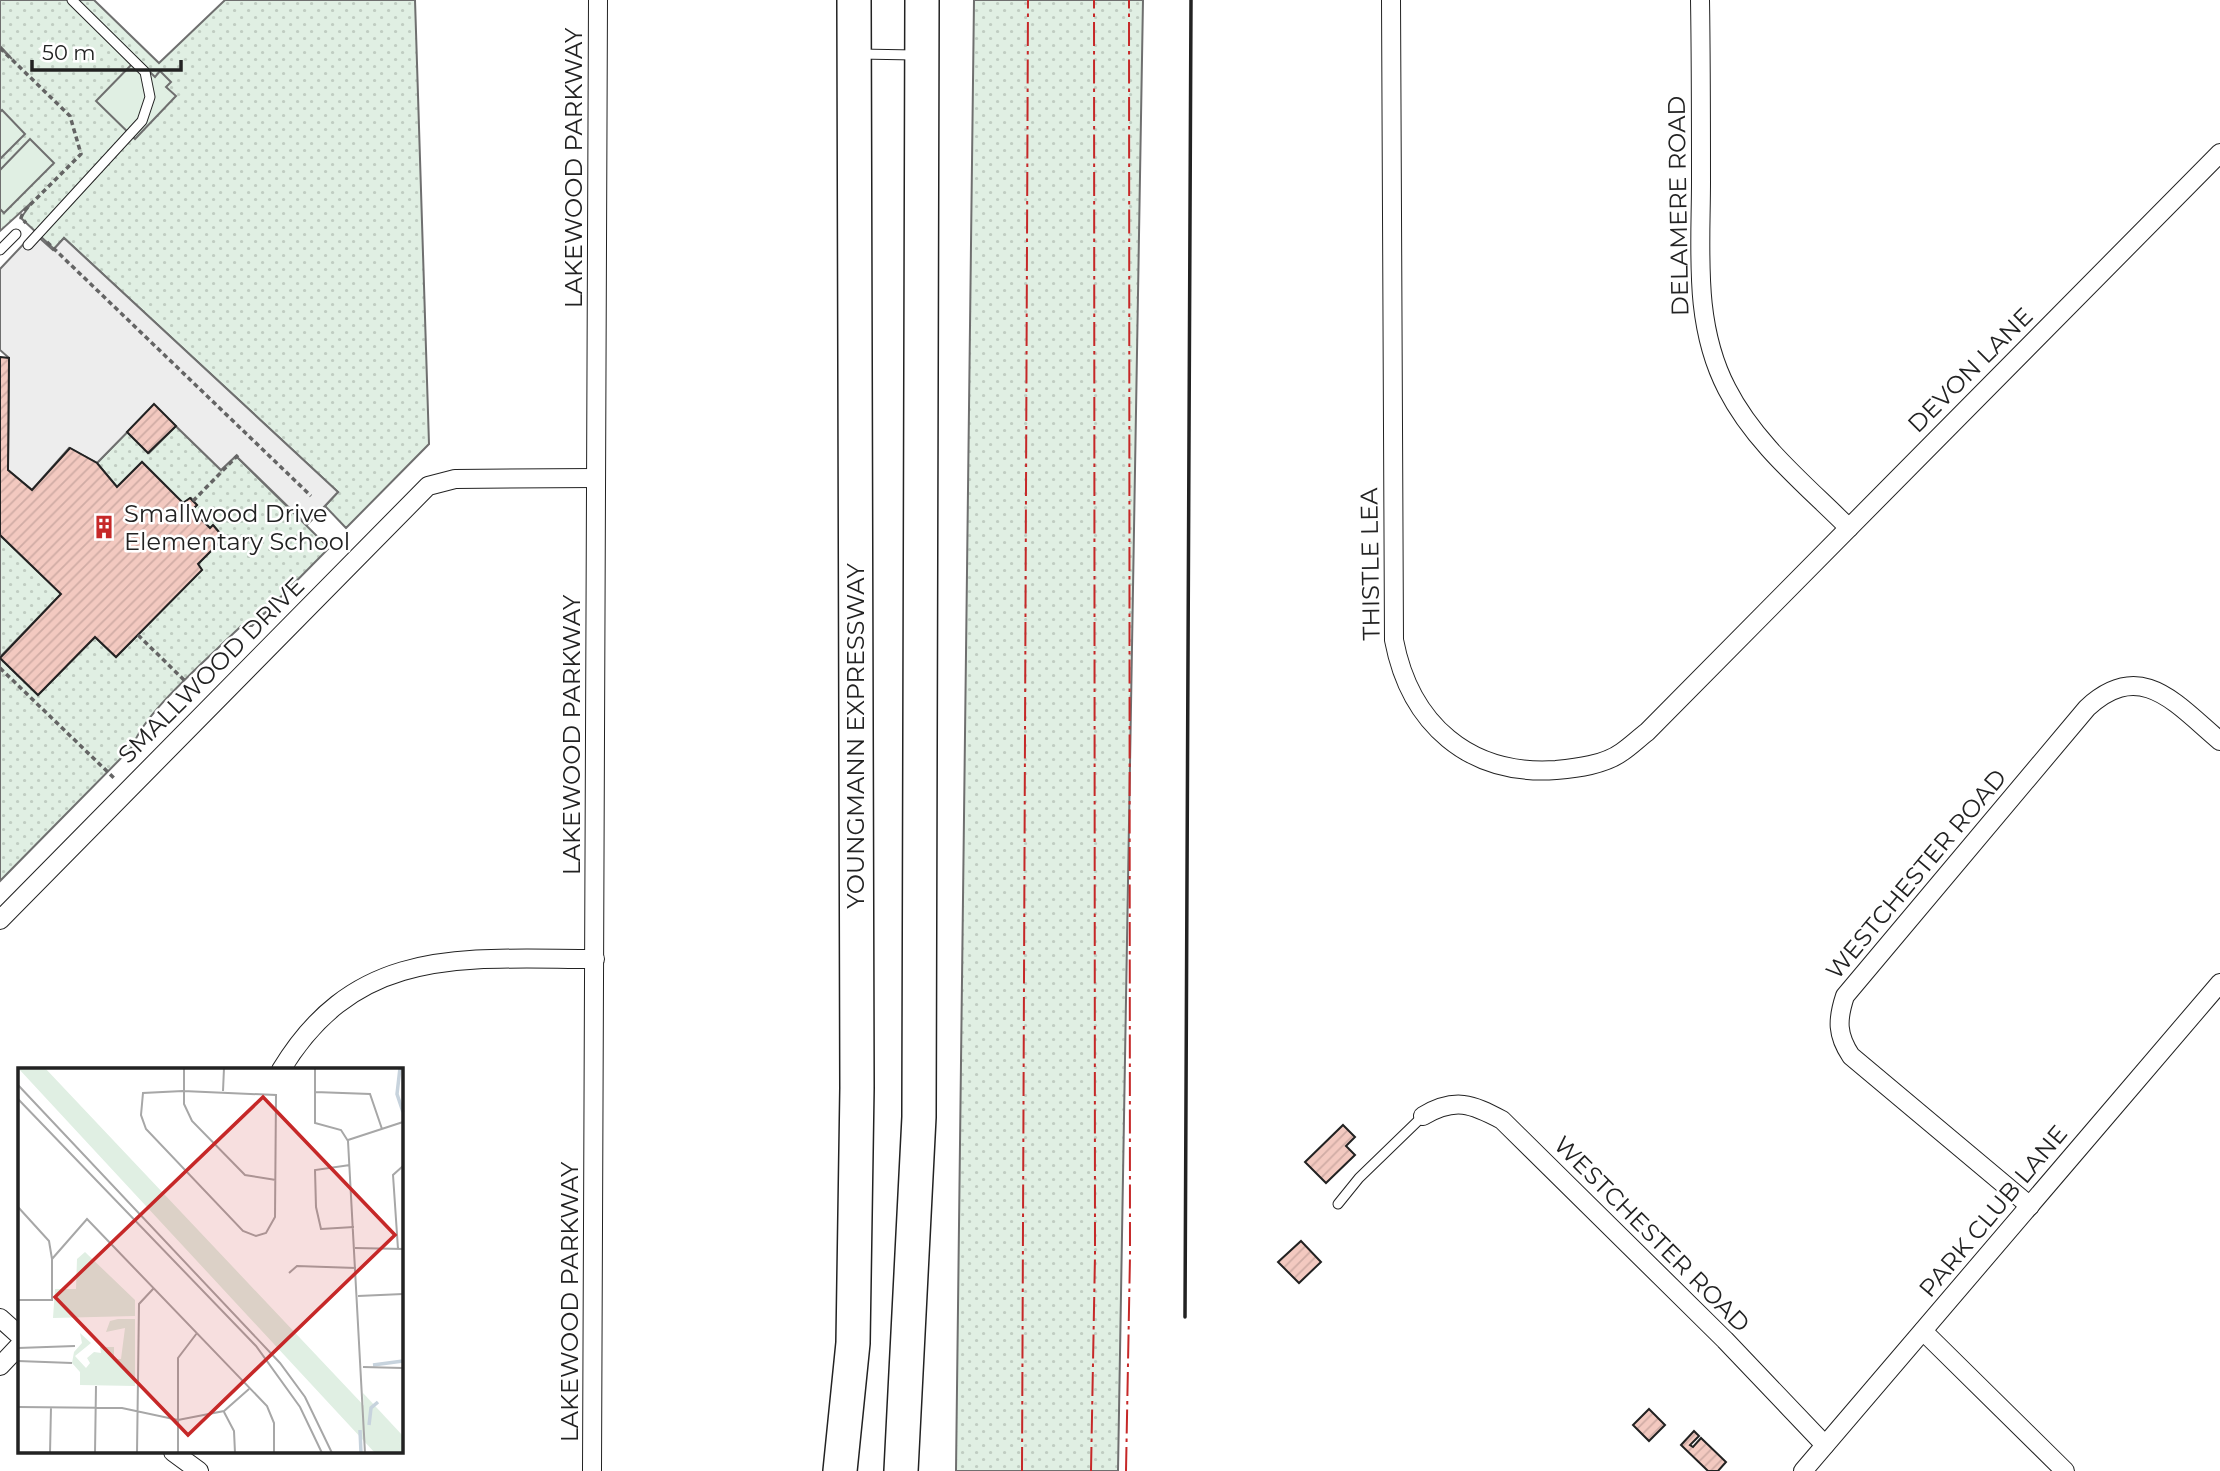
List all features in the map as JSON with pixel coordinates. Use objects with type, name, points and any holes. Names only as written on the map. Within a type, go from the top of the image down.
[{"type":"highway","name":"YOUNGMANN EXPRESSWAY","points":[[840,1471],[853,1343],[857,1088],[854,0]]},
{"type":"highway","points":[[901,1471],[919,1117],[922,0]]},
{"type":"street","name":"LAKEWOOD PARKWAY","points":[[592,1471],[598,0]]},
{"type":"street","name":"THISTLE LEA","points":[[1391,0],[1394,627],[1399,665],[1408,689],[1440,733],[1483,760],[1512,769],[1568,769],[1621,754],[1756,622]]},
{"type":"street","name":"DELAMERE ROAD","points":[[1700,0],[1701,281],[1707,338],[1722,379],[1743,416],[1776,456],[1849,528]]},
{"type":"street","name":"DEVON LANE","points":[[1756,622],[2220,153]]},
{"type":"street","name":"SMALLWOOD DRIVE","points":[[0,920],[428,486],[455,479],[596,478]]},
{"type":"street","name":"WESTCHESTER ROAD","points":[[2030,1206],[1852,1056],[1842,1042],[1838,1027],[1839,1013],[1845,996],[2078,718],[2105,691],[2118,686],[2136,685],[2152,689],[2170,699],[2220,741]]},
{"type":"street","points":[[282,1068],[306,1034],[335,1005],[379,977],[411,967],[448,962],[594,959]]},
{"type":"street","name":"PARK CLUB LANE","points":[[1803,1471],[2220,983]]},
{"type":"street","name":"WESTCHESTER ROAD","points":[[1423,1116],[1438,1106],[1472,1104],[1503,1121],[1725,1340],[1825,1446]]},
{"type":"street","points":[[0,1318],[18,1334]]},
{"type":"street","points":[[1923,1331],[2065,1471]]},
{"type":"street","points":[[0,1366],[18,1347]]},
{"type":"street","points":[[176,1454],[199,1471]]},
{"type":"lane","points":[[28,245],[142,121],[150,97],[145,72],[72,0]]},
{"type":"lane","points":[[854,54],[922,55]]},
{"type":"lane","points":[[0,250],[16,234]]},
{"type":"lane","points":[[1338,1204],[1359,1178],[1423,1116]]},
{"type":"path","points":[[0,48],[70,116],[81,154],[23,212],[21,218],[311,496]]},
{"type":"path","points":[[193,501],[238,455]]},
{"type":"path","points":[[138,635],[184,680]]},
{"type":"path","points":[[0,668],[127,791]]},
{"type":"green space","points":[[0,0],[94,0],[159,63],[225,0],[415,0],[429,444],[346,528],[325,506],[338,492],[64,238],[54,249],[21,218],[32,202],[0,231],[0,48],[12,59],[0,46]]},
{"type":"green space","points":[[974,0],[1143,0],[1118,1471],[956,1471]]},
{"type":"green space","points":[[137,59],[155,77],[160,71],[171,82],[166,87],[176,96],[135,139],[96,101]]},
{"type":"green space","points":[[2,110],[25,134],[0,159],[0,112]]},
{"type":"green space","points":[[30,139],[54,163],[4,213],[0,209],[0,170]]},
{"type":"green space","points":[[176,426],[221,470],[235,455],[329,548],[252,626],[241,626],[180,684],[150,717],[133,746],[0,881],[0,658],[38,695],[95,637],[116,657],[202,570],[198,564],[224,538],[214,526],[210,528],[192,510],[197,505],[191,498],[183,503],[142,462],[117,487],[97,463],[127,432],[149,453]]},
{"type":"green space","points":[[0,535],[61,594],[0,657]]},
{"type":"shaded area","points":[[34,233],[53,250],[64,238],[338,492],[307,525],[236,456],[221,470],[154,405],[97,463],[69,448],[32,490],[8,470],[9,358],[0,350],[0,269]]},
{"type":"building","name":"Smallwood Drive Elementary School","points":[[0,357],[9,358],[8,470],[32,490],[70,448],[97,463],[117,487],[142,462],[183,503],[190,498],[197,505],[192,510],[210,528],[213,525],[224,538],[198,564],[202,570],[116,657],[95,637],[38,695],[0,658],[61,594],[0,535]]},
{"type":"building","points":[[154,404],[176,426],[148,453],[127,432]]},
{"type":"building","points":[[1343,1125],[1355,1137],[1346,1146],[1355,1155],[1326,1183],[1305,1162]]},
{"type":"building","points":[[1301,1241],[1321,1262],[1299,1283],[1278,1262]]},
{"type":"building","points":[[1649,1409],[1665,1425],[1649,1441],[1633,1425]]},
{"type":"building","points":[[1694,1431],[1699,1436],[1690,1445],[1693,1447],[1701,1438],[1726,1462],[1718,1471],[1708,1471],[1681,1445]]},
{"type":"wall","points":[[1185,1317],[1191,0]]},
{"type":"power","points":[[1022,1471],[1028,0]]},
{"type":"power","points":[[1091,1471],[1095,1255],[1094,0]]},
{"type":"power","points":[[1126,1471],[1130,1256],[1129,0]]},
{"type":"place","name":"Smallwood Drive Elementary School","points":[[104,527]]}]
